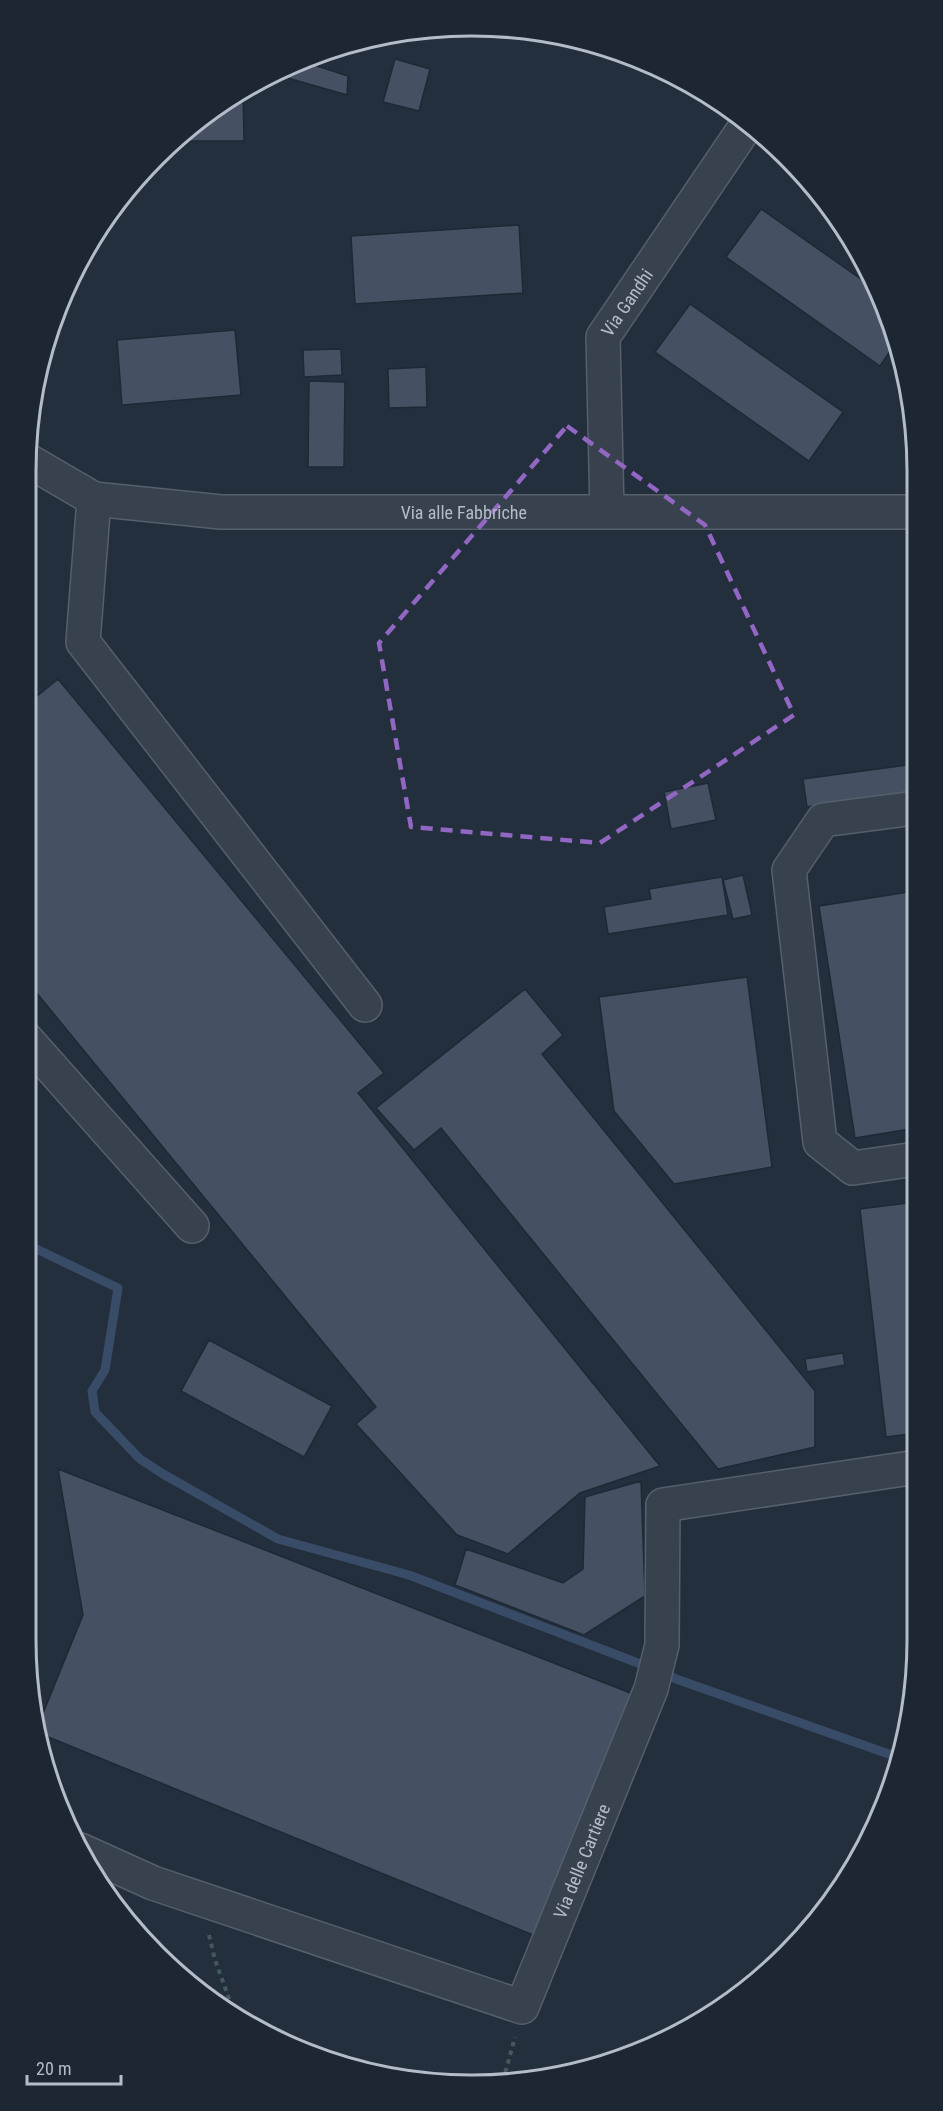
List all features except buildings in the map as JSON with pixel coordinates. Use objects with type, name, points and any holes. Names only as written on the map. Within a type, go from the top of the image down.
[{"type":"street","name":"Via Gandhi","points":[[607,511],[603,337],[743,131]]},
{"type":"street","name":"Via alle Fabbriche","points":[[36,465],[94,499],[220,512],[907,512]]},
{"type":"street","points":[[94,499],[83,642],[365,1005]]},
{"type":"street","points":[[907,809],[822,820],[789,870],[820,1142],[853,1168],[907,1160]]},
{"type":"street","points":[[36,1050],[192,1226]]},
{"type":"street","name":"Via delle Cartiere","points":[[522,2007],[651,1689],[662,1645],[663,1505],[907,1468]]},
{"type":"street","points":[[94,1856],[153,1883],[522,2007]]},
{"type":"path","points":[[201,1899],[215,1960],[230,2002]]},
{"type":"path","points":[[506,2073],[522,2007]]},
{"type":"highlighted area","points":[[567,426],[705,525],[794,715],[600,843],[411,827],[379,643]]},
{"type":"waterway","points":[[36,1249],[118,1288],[105,1370],[92,1391],[95,1412],[140,1459],[163,1474],[278,1539],[409,1575],[676,1679],[891,1755]]}]
